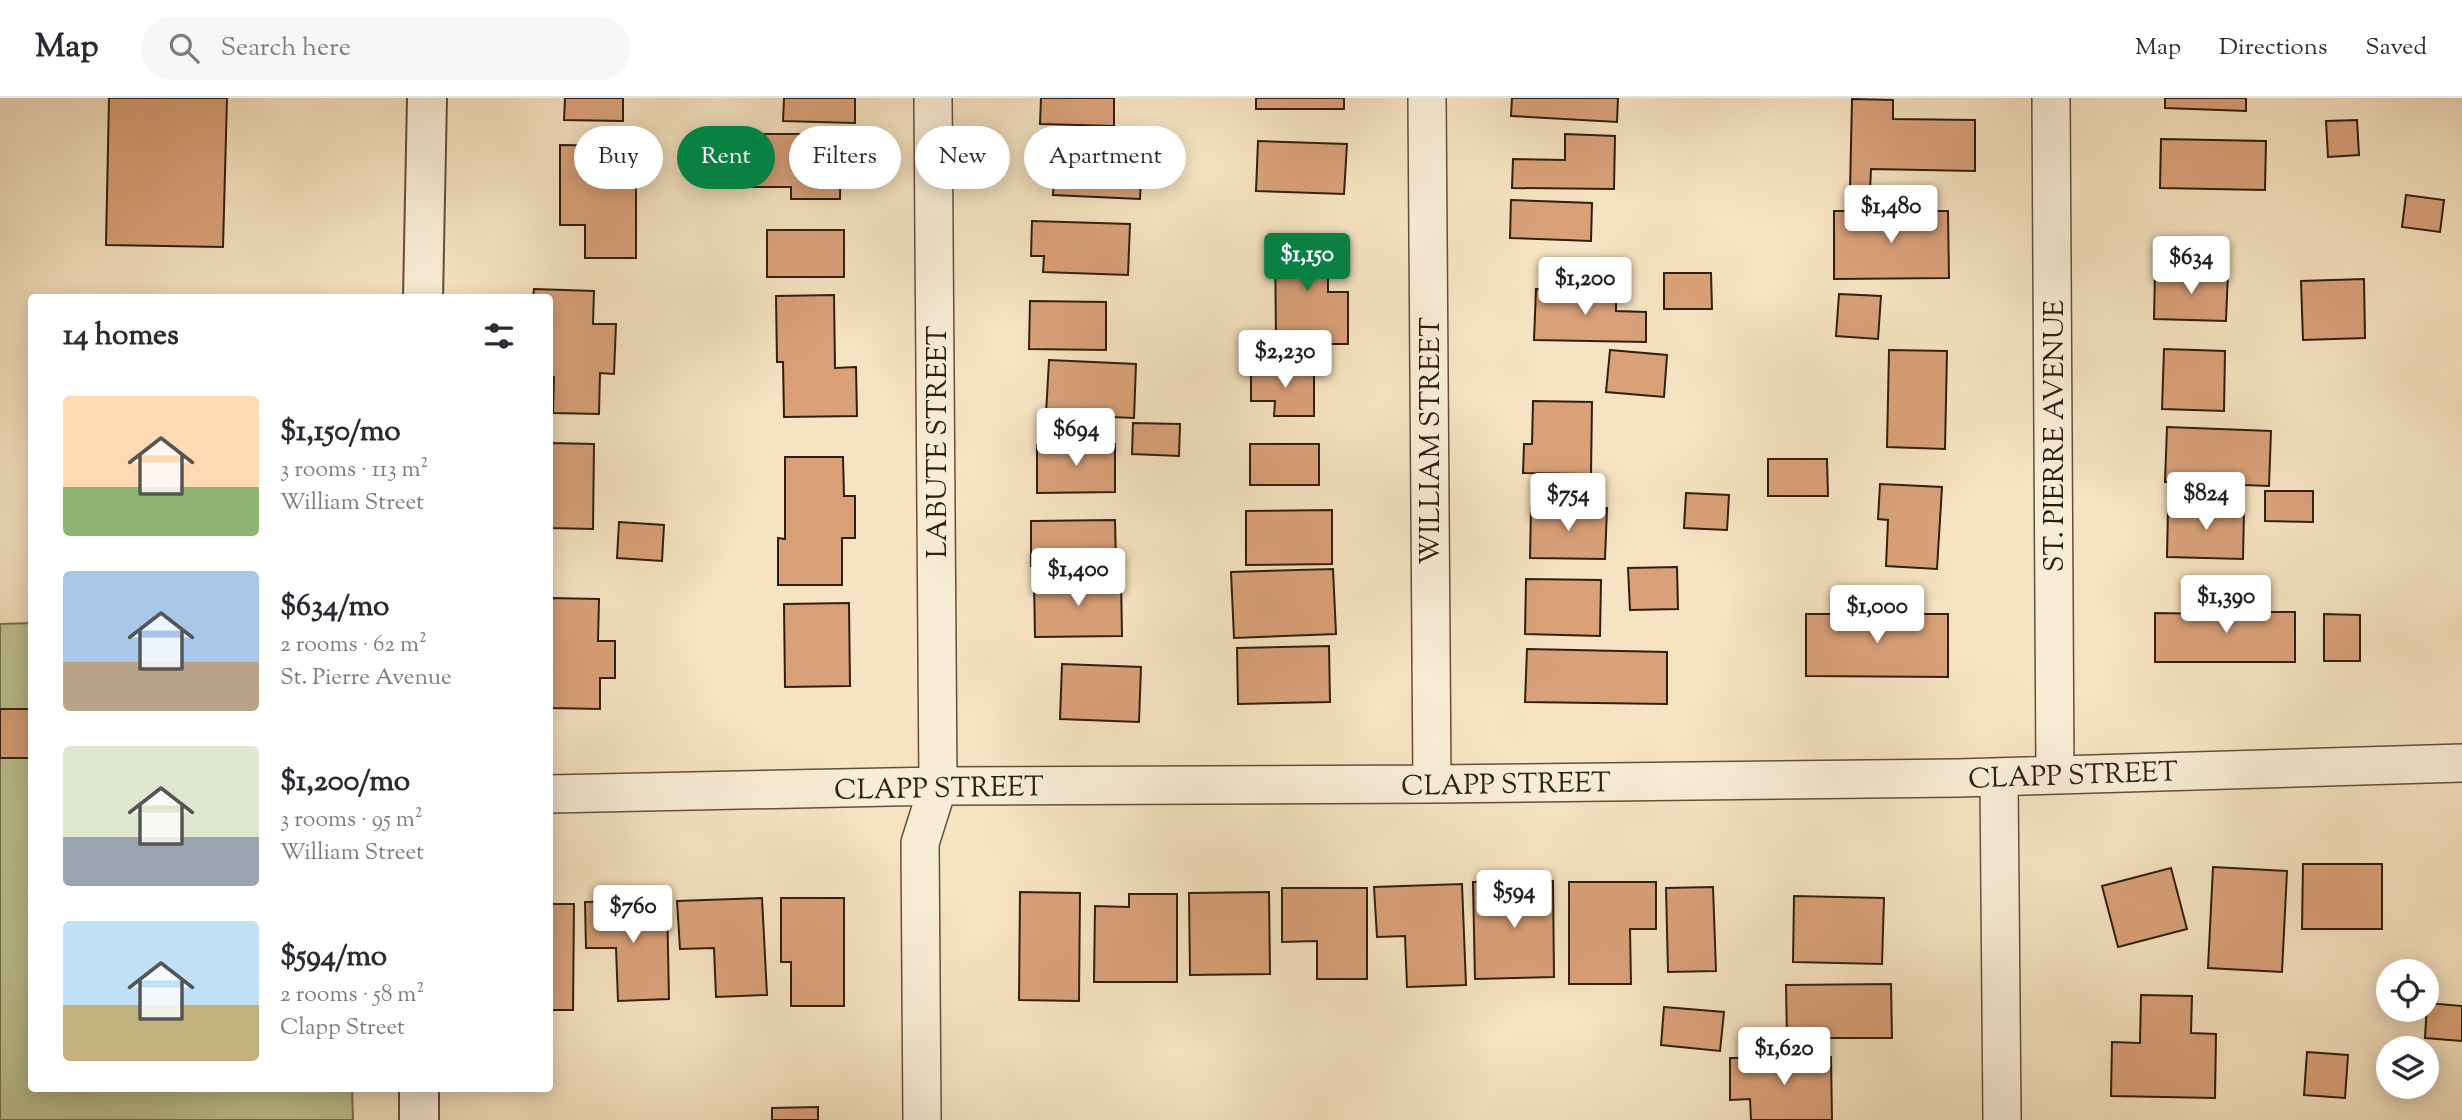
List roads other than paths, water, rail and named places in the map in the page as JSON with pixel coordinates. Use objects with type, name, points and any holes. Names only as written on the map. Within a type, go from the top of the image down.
[{"type":"street","points":[[423,294],[427,98]]},
{"type":"street","name":"LABUTE STREET","points":[[922,1120],[920,843],[938,786],[933,98]]},
{"type":"street","name":"WILLIAM STREET","points":[[1427,98],[1432,784]]},
{"type":"street","name":"ST. PIERRE AVENUE","points":[[2051,98],[2055,774]]},
{"type":"street","name":"CLAPP STREET","points":[[553,794],[938,786],[1432,784],[1999,777],[2462,764]]},
{"type":"street","points":[[1999,777],[2002,1120]]},
{"type":"street","points":[[419,1092],[419,1120]]}]
